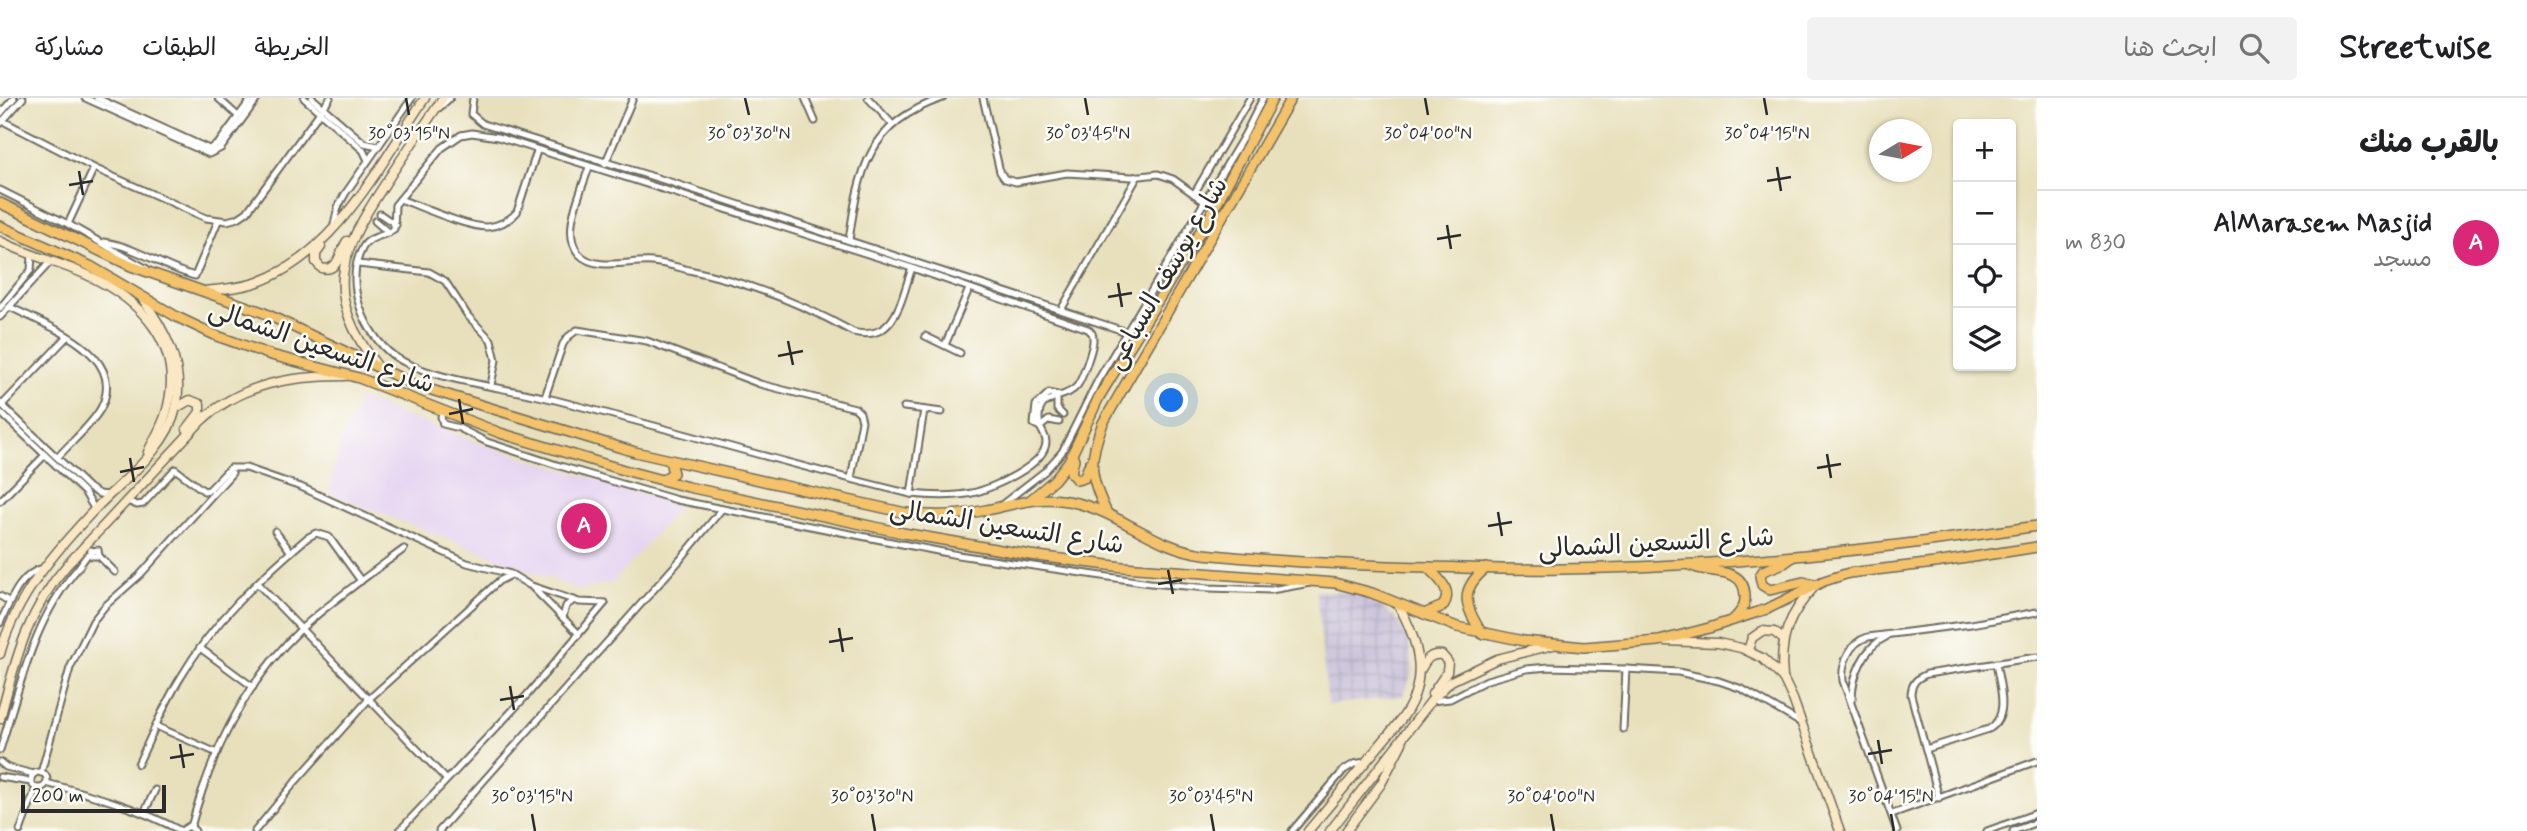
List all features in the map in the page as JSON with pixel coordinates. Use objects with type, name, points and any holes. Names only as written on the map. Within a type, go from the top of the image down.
[{"type":"main road","name":"شارع يوسف السباعى","points":[[1029,501],[1060,474],[1073,454],[1092,410],[1211,214],[1273,98]]},
{"type":"main road","name":"شارع يوسف السباعى","points":[[1107,513],[1094,485],[1092,462],[1095,444],[1110,410],[1291,98]]},
{"type":"main road","name":"شارع التسعين الشمالى","points":[[0,203],[93,250],[283,321],[427,389],[670,461],[916,514],[954,515],[1029,501],[1068,501],[1085,504],[1107,513],[1157,542],[1194,552],[1267,560],[1427,567],[1563,569],[1690,565],[1792,556],[2037,526]]},
{"type":"main road","name":"شارع التسعين الشمالى","points":[[0,226],[90,266],[177,317],[217,336],[271,355],[354,376],[531,442],[688,487],[903,533],[1030,555],[1123,567],[1351,586],[1482,634],[1555,645],[1598,647],[1662,640],[1767,609],[1816,585],[1858,571],[1935,563],[2037,547]]},
{"type":"main road","points":[[1114,352],[1123,358]]},
{"type":"main road","points":[[1073,454],[1071,473],[1074,479],[1084,478],[1087,466],[1092,462]]},
{"type":"main road","points":[[663,480],[673,473],[670,461]]},
{"type":"main road","points":[[688,487],[686,475],[695,467]]},
{"type":"main road","points":[[1792,556],[1784,563],[1763,570],[1760,579],[1762,585],[1770,590],[1803,582],[1816,585]]},
{"type":"main road","points":[[1690,565],[1700,570],[1729,573],[1741,582],[1745,593],[1744,604],[1739,614],[1731,621]]},
{"type":"main road","points":[[1424,614],[1443,606],[1447,596],[1445,587],[1427,567]]},
{"type":"main road","points":[[1482,634],[1468,607],[1467,594],[1473,579],[1486,568]]},
{"type":"street","points":[[0,114],[14,98]]},
{"type":"street","points":[[23,98],[2,123],[94,168],[218,221],[238,218],[247,212],[330,98]]},
{"type":"street","points":[[85,98],[209,154],[221,148],[258,98]]},
{"type":"street","points":[[218,98],[238,116]]},
{"type":"street","points":[[101,99],[209,149],[218,144],[252,98]]},
{"type":"street","points":[[304,98],[364,143],[378,146]]},
{"type":"street","points":[[312,98],[363,149],[369,160]]},
{"type":"street","points":[[332,231],[338,207],[412,98]]},
{"type":"street","points":[[205,291],[258,282],[288,268],[326,238],[425,98]]},
{"type":"street","points":[[326,238],[316,260],[319,267],[326,270],[335,266],[344,246],[372,214],[443,98]]},
{"type":"street","points":[[434,112],[450,98]]},
{"type":"street","points":[[473,98],[470,109],[478,122],[849,240],[1126,332]]},
{"type":"street","points":[[605,164],[633,98]]},
{"type":"street","points":[[805,98],[815,121]]},
{"type":"street","points":[[868,98],[893,125]]},
{"type":"street","points":[[849,240],[855,192],[874,147],[893,125],[916,107],[943,98]]},
{"type":"street","points":[[983,98],[1000,172],[1008,181],[1075,172],[1138,176],[1163,174],[1205,202]]},
{"type":"street","points":[[1194,194],[1250,98]]},
{"type":"street","points":[[996,508],[1050,467],[1062,452],[1072,428],[1114,352],[1245,134],[1263,98]]},
{"type":"street","points":[[485,134],[589,167],[664,188],[912,268],[1085,327],[1092,333],[1093,342],[1079,383],[1074,389],[1057,395],[1043,405],[1039,415],[1045,438],[1043,450],[1027,467],[1004,482],[974,493],[911,494],[545,397],[417,368],[393,355],[376,338],[357,296],[358,264],[363,247],[367,242],[389,233],[396,225],[394,208],[442,148],[461,135],[485,134]]},
{"type":"street","points":[[400,199],[476,225],[499,225],[517,212],[537,151]]},
{"type":"street","points":[[589,167],[572,225],[572,235],[579,254],[594,263],[652,262],[710,274],[782,297],[865,335],[887,327],[895,317],[912,268]]},
{"type":"street","points":[[68,224],[94,168]]},
{"type":"street","points":[[1061,310],[1138,176]]},
{"type":"street","points":[[0,190],[68,224],[155,275]]},
{"type":"street","points":[[372,214],[396,225]]},
{"type":"street","points":[[372,214],[389,233]]},
{"type":"street","points":[[100,242],[118,245],[173,270],[195,276],[218,221]]},
{"type":"street","points":[[353,235],[343,267],[345,303],[360,339],[380,369]]},
{"type":"street","points":[[0,241],[32,256],[84,274],[121,293],[141,310],[159,335],[168,362],[169,398],[162,424],[143,461]]},
{"type":"street","points":[[0,308],[31,271],[32,256]]},
{"type":"street","points":[[0,317],[51,261]]},
{"type":"street","points":[[358,264],[429,272],[445,281],[463,308],[491,340],[496,360],[491,385]]},
{"type":"street","points":[[945,345],[969,289]]},
{"type":"street","points":[[138,293],[157,318],[171,346],[177,377],[176,409]]},
{"type":"street","points":[[10,307],[82,345],[95,356],[103,368],[106,388],[104,399],[95,416],[58,457]]},
{"type":"street","points":[[545,397],[563,344],[577,330],[647,341],[760,384],[855,408],[862,421],[851,478]]},
{"type":"street","points":[[925,336],[960,353]]},
{"type":"street","points":[[67,337],[1,404],[85,493],[94,510]]},
{"type":"street","points":[[0,751],[3,722],[19,649],[43,598],[60,573],[92,552],[127,501],[175,449],[208,415],[247,390],[302,377],[354,376]]},
{"type":"street","points":[[1057,395],[1058,409],[1076,421]]},
{"type":"street","points":[[1,650],[12,621],[44,568],[94,510],[143,461],[162,438],[176,409],[185,401],[198,402],[201,410],[175,449]]},
{"type":"street","points":[[904,407],[942,412]]},
{"type":"street","points":[[443,410],[441,420],[444,426],[459,428],[487,442],[659,495],[722,509],[958,555],[1150,583],[1253,590],[1289,588],[1316,581]]},
{"type":"street","points":[[911,494],[924,410]]},
{"type":"street","points":[[0,412],[47,452],[58,457],[94,492],[108,495]]},
{"type":"street","points":[[1040,426],[1049,420],[1072,428]]},
{"type":"street","points":[[0,501],[47,452]]},
{"type":"street","points":[[127,501],[137,505],[144,504],[175,469],[204,491],[230,468],[239,467],[301,487],[467,563],[512,574],[529,585],[579,634]]},
{"type":"street","points":[[41,773],[70,668],[93,621],[105,606],[140,575],[232,473]]},
{"type":"street","points":[[439,831],[680,560],[722,509]]},
{"type":"street","points":[[275,531],[291,552]]},
{"type":"street","points":[[138,764],[179,680],[200,648],[228,611],[291,552],[312,535],[325,534],[361,581]]},
{"type":"street","points":[[46,783],[144,813],[181,831],[187,827],[193,829],[200,796],[217,753],[253,687],[302,628],[404,549]]},
{"type":"street","points":[[3,722],[31,647],[52,604],[84,557],[92,552]]},
{"type":"street","points":[[92,552],[115,572]]},
{"type":"street","points":[[0,623],[27,576],[44,568]]},
{"type":"street","points":[[254,831],[369,699],[499,581],[512,574]]},
{"type":"street","points":[[257,583],[446,779]]},
{"type":"street","points":[[399,831],[527,695],[605,603],[585,603],[529,585]]},
{"type":"street","points":[[1816,585],[1796,610],[1783,639],[1781,658],[1783,678],[1840,831]]},
{"type":"street","points":[[0,597],[10,602]]},
{"type":"street","points":[[43,598],[52,604]]},
{"type":"street","points":[[563,618],[566,606],[574,600]]},
{"type":"street","points":[[1398,604],[1415,641],[1420,672]]},
{"type":"street","points":[[1897,831],[1842,674],[1848,654],[1861,639],[2037,612],[2037,618]]},
{"type":"street","points":[[12,621],[19,628],[27,628]]},
{"type":"street","points":[[1748,650],[1752,638],[1762,631],[1771,631],[1783,639]]},
{"type":"street","points":[[1852,702],[1853,682],[1861,662],[1880,640],[1889,635]]},
{"type":"street","points":[[1662,640],[1718,643],[1748,650],[1762,658],[1783,678]]},
{"type":"street","points":[[1,650],[11,644],[19,649]]},
{"type":"street","points":[[1330,831],[1431,701],[1451,681],[1475,668],[1511,655],[1555,645]]},
{"type":"street","points":[[200,648],[253,687]]},
{"type":"street","points":[[1308,831],[1409,707],[1426,659],[1433,655],[1442,656],[1448,669],[1431,701]]},
{"type":"street","points":[[1939,798],[1911,695],[1913,684],[1927,674],[2037,657]]},
{"type":"street","points":[[1926,749],[1989,729],[1997,723],[2002,708],[1996,663]]},
{"type":"street","points":[[1431,701],[1450,699],[1487,680],[1526,669],[1626,669],[1678,673],[1719,681],[1742,689],[1801,723]]},
{"type":"street","points":[[1623,729],[1626,669]]},
{"type":"street","points":[[156,726],[217,753]]},
{"type":"street","points":[[1346,831],[1381,784],[1400,749],[1402,739]]},
{"type":"street","points":[[1892,814],[2037,761]]},
{"type":"street","points":[[0,762],[6,767],[34,774],[41,773],[46,776],[46,783],[41,788],[1,777],[6,767]]},
{"type":"street","points":[[1292,831],[1344,770],[1365,762]]},
{"type":"street","points":[[20,831],[34,785],[34,774]]},
{"type":"street","points":[[144,813],[155,790]]},
{"type":"street","points":[[1987,831],[2037,813]]},
{"type":"street","points":[[2013,831],[2037,822]]},
{"type":"shaded area","points":[[360,399],[486,446],[680,505],[614,582],[580,590],[328,493],[341,440]]},
{"type":"shaded area","points":[[1316,591],[1358,595],[1380,606],[1397,620],[1409,641],[1412,665],[1411,676],[1403,696],[1328,705]]},
{"type":"place","name":"AlMarasem Masjid","points":[[584,526]]}]
